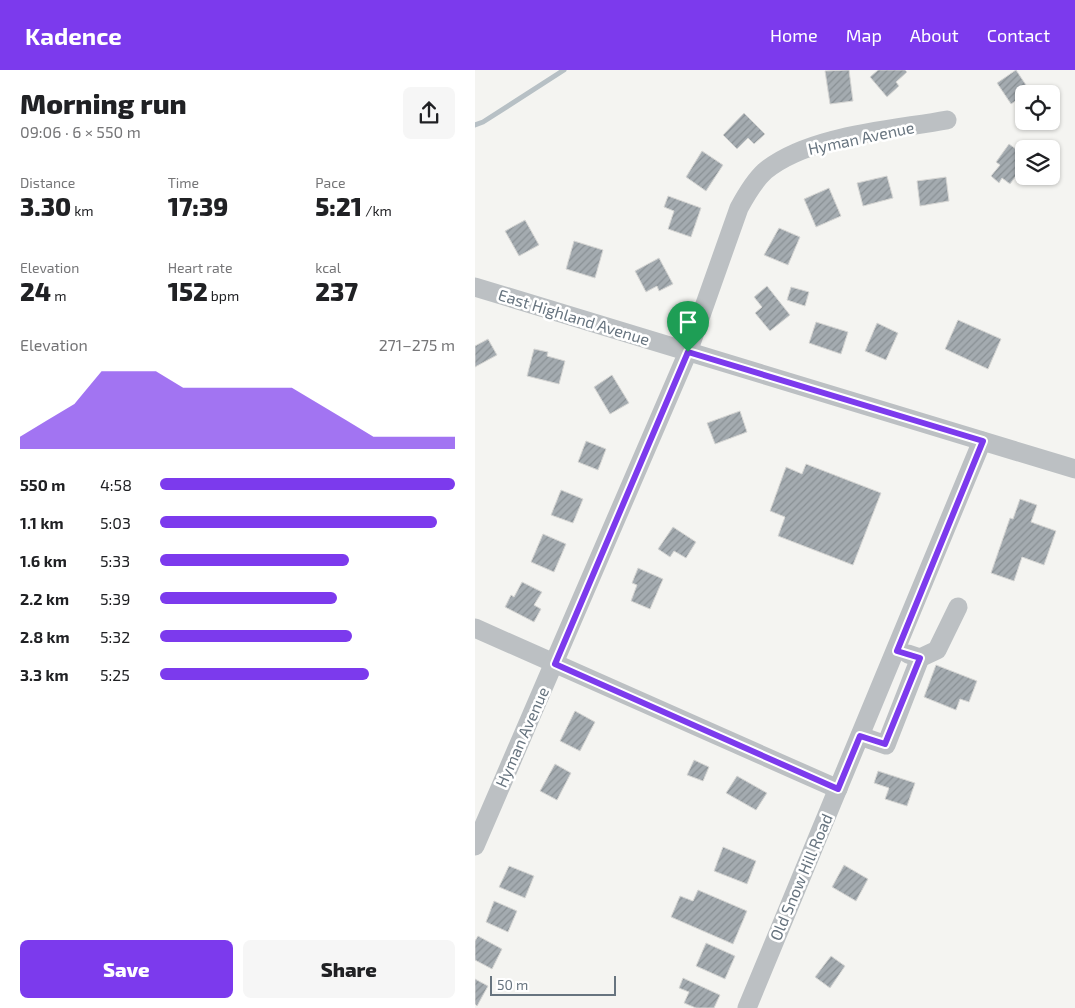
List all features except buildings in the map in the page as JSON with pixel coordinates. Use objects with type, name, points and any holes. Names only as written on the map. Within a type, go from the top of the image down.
[{"type":"street","name":"Hyman Avenue","points":[[475,846],[688,352],[739,208],[747,193],[764,172],[793,153],[814,146],[947,120]]},
{"type":"street","name":"East Highland Avenue","points":[[475,287],[1075,470]]},
{"type":"street","name":"Old Snow Hill Road","points":[[750,1008],[838,789],[983,441]]},
{"type":"street","points":[[897,651],[920,658],[937,650],[958,607]]},
{"type":"street","points":[[475,628],[838,789]]},
{"type":"street","points":[[860,736],[885,744],[920,658]]},
{"type":"waterway","points":[[475,125],[483,122],[564,70]]},
{"type":"route","points":[[688,352],[983,441],[897,651],[920,658],[885,744],[860,736],[838,789],[555,664],[688,352]]}]
